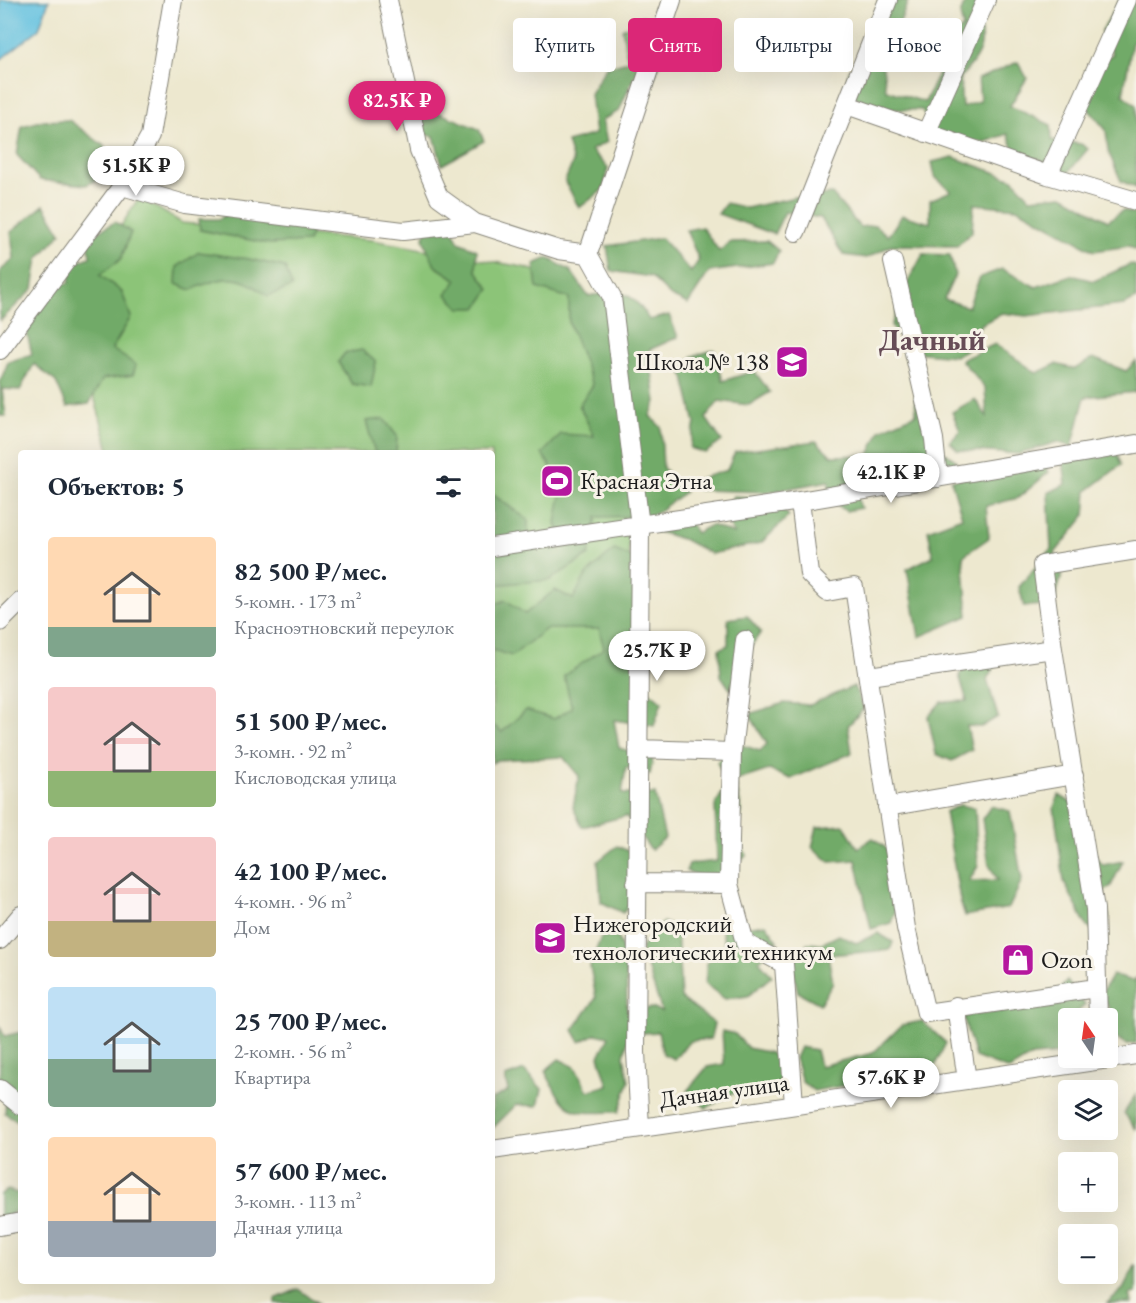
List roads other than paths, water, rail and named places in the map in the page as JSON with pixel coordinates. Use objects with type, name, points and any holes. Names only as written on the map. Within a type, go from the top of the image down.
[{"type":"street","points":[[0,350],[122,186],[150,136],[173,0]]},
{"type":"street","points":[[388,0],[419,150],[439,197],[475,223],[559,250],[588,254]]},
{"type":"street","points":[[640,1128],[636,1052],[636,883],[640,526],[612,297],[588,254],[672,0]]},
{"type":"street","points":[[796,232],[888,0]]},
{"type":"street","points":[[926,133],[986,0]]},
{"type":"street","points":[[1048,176],[1127,0]]},
{"type":"street","points":[[847,105],[1048,176],[1136,201]]},
{"type":"street","points":[[122,186],[185,204],[403,231],[475,223]]},
{"type":"street","points":[[894,262],[934,439],[938,478]]},
{"type":"street","points":[[495,547],[800,501],[1136,444]]},
{"type":"street","points":[[800,501],[809,574],[827,592],[854,587],[906,928],[926,1013],[956,1006],[1096,988]]},
{"type":"street","points":[[1097,1008],[1095,909],[1053,649],[1042,565],[1136,550]]},
{"type":"street","points":[[0,622],[18,604]]},
{"type":"street","points":[[745,640],[732,752],[729,884],[745,943],[784,964],[794,1105]]},
{"type":"street","points":[[869,676],[1053,649]]},
{"type":"street","points":[[638,749],[732,752]]},
{"type":"street","points":[[887,807],[1074,775]]},
{"type":"street","points":[[636,883],[729,884]]},
{"type":"street","points":[[0,940],[18,919]]},
{"type":"street","points":[[956,1006],[967,1080]]},
{"type":"street","name":"Дачная улица","points":[[1118,1057],[1136,1055]]},
{"type":"street","name":"Дачная улица","points":[[495,1150],[1058,1066]]},
{"type":"street","points":[[0,1089],[18,1104]]},
{"type":"street","points":[[0,1226],[18,1223]]},
{"type":"water","points":[[0,0],[49,0],[39,29],[0,60]]},
{"type":"place","name":"Школа № 138","points":[[792,362]]},
{"type":"place","name":"Красная Этна","points":[[557,481]]},
{"type":"place","name":"Нижегородский технологический техникум","points":[[550,938]]},
{"type":"place","name":"Ozon","points":[[1018,960]]},
{"type":"district","name":"Дачный","points":[[932,340]]}]
